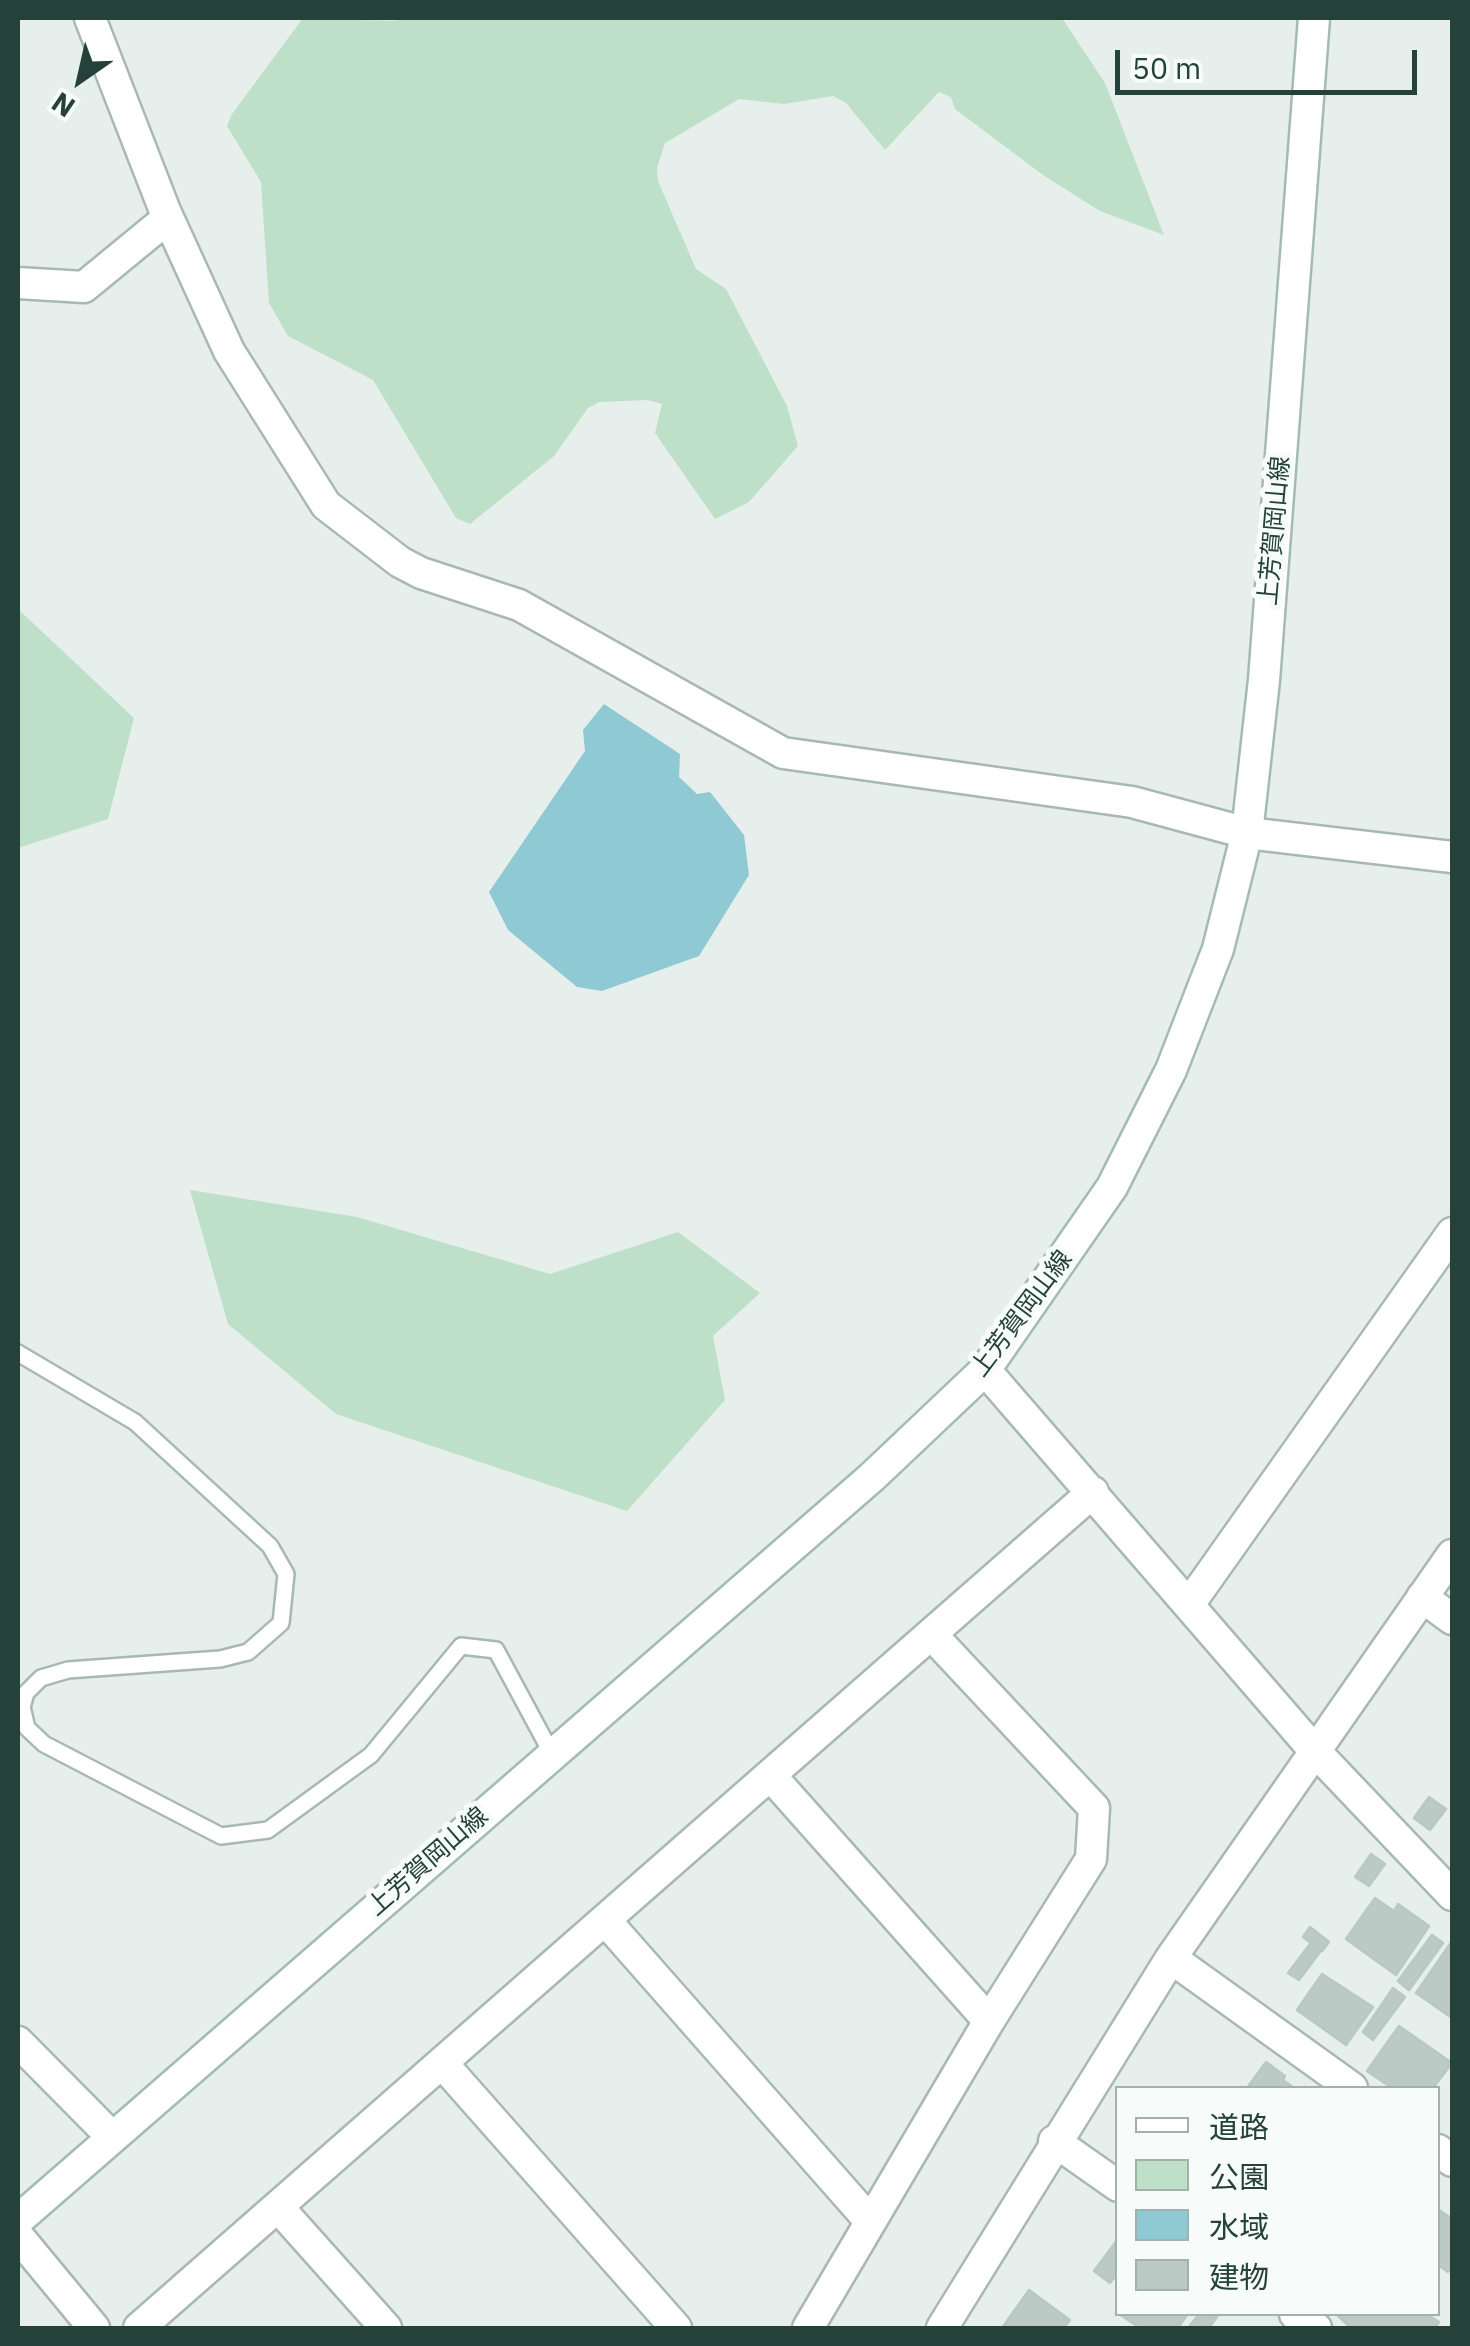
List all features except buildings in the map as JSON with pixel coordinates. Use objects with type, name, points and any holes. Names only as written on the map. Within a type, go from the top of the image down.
[{"type":"street","points":[[90,18],[168,218],[229,352],[326,505],[400,562],[420,573],[519,604],[783,753],[1132,802],[1247,833],[1452,858]]},
{"type":"street","name":"上芳賀岡山線","points":[[18,2220],[872,1477],[985,1370],[1112,1187],[1171,1070],[1218,949],[1247,833],[1264,680],[1314,18]]},
{"type":"street","points":[[18,283],[84,287],[168,218]]},
{"type":"street","points":[[1190,1603],[1452,1233]]},
{"type":"street","points":[[985,1370],[1314,1750],[1452,1895]]},
{"type":"street","points":[[139,2328],[1093,1492]]},
{"type":"street","points":[[942,2328],[1054,2141],[1171,1958],[1452,1555]]},
{"type":"street","points":[[1422,1597],[1452,1619]]},
{"type":"street","points":[[808,2328],[989,2021],[1091,1859],[1094,1808],[931,1634]]},
{"type":"street","points":[[770,1775],[989,2021]]},
{"type":"street","points":[[605,1920],[870,2221]]},
{"type":"street","points":[[1171,1958],[1349,2086]]},
{"type":"street","points":[[18,2042],[112,2136]]},
{"type":"street","points":[[442,2063],[676,2328]]},
{"type":"street","points":[[1054,2141],[1115,2184]]},
{"type":"street","points":[[278,2206],[386,2328]]},
{"type":"street","points":[[18,2236],[94,2328]]},
{"type":"lane","points":[[18,1352],[135,1422],[270,1546],[286,1574],[281,1623],[248,1652],[220,1659],[68,1670],[41,1678],[26,1693],[22,1707],[27,1728],[44,1744],[221,1836],[268,1830],[371,1755],[461,1646],[496,1650],[552,1754]]},
{"type":"green space","points":[[303,18],[1062,18],[1105,83],[1164,235],[1100,211],[1043,175],[955,109],[951,97],[939,92],[885,150],[846,103],[833,96],[784,104],[739,99],[665,143],[657,168],[658,181],[696,269],[726,289],[787,406],[798,446],[749,502],[715,519],[655,433],[662,404],[648,400],[599,402],[588,408],[554,456],[470,524],[456,518],[373,380],[288,336],[269,303],[261,182],[227,126]]},
{"type":"green space","points":[[18,609],[134,718],[108,819],[18,848]]},
{"type":"green space","points":[[190,1190],[357,1217],[550,1274],[678,1232],[760,1293],[713,1336],[725,1400],[627,1511],[336,1414],[228,1324]]},
{"type":"water","points":[[604,704],[680,754],[679,777],[697,794],[710,792],[744,835],[749,875],[699,956],[602,991],[577,987],[508,930],[489,892],[585,751],[583,730]]}]
